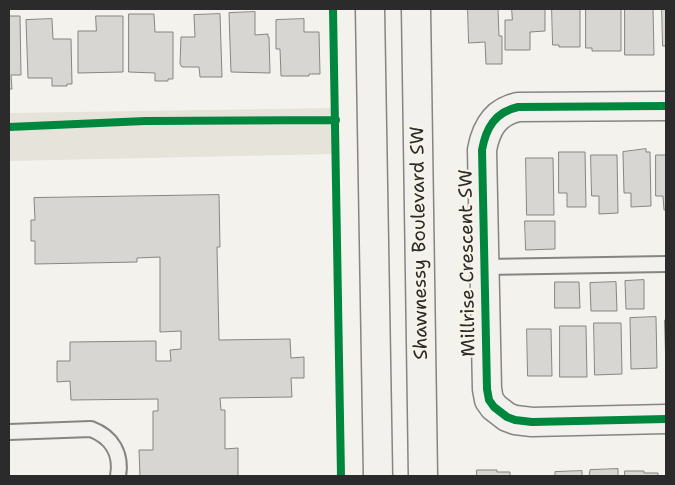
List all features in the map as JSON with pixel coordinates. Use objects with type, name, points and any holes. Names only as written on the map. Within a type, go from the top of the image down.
[{"type":"main road","points":[[370,9],[378,476]]},
{"type":"main road","name":"Shawnessy Boulevard SW","points":[[416,9],[423,476]]},
{"type":"main road","name":"Millrise Crescent SW","points":[[666,106],[526,106],[507,109],[497,117],[490,127],[482,150],[487,389],[489,400],[500,413],[515,420],[532,422],[666,419]]},
{"type":"lane","points":[[484,267],[666,264]]},
{"type":"lane","points":[[9,432],[91,429],[100,433],[114,447],[120,466],[118,476]]},
{"type":"shaded area","points":[[334,108],[335,154],[9,161],[9,113]]},
{"type":"building","points":[[468,9],[498,9],[499,36],[502,36],[502,64],[486,64],[485,42],[469,43]]},
{"type":"building","points":[[512,9],[545,9],[545,31],[530,32],[530,50],[505,50],[505,20],[512,20]]},
{"type":"building","points":[[552,9],[580,9],[580,47],[559,47],[559,45],[553,45]]},
{"type":"building","points":[[586,9],[621,9],[621,51],[592,51],[592,48],[586,48]]},
{"type":"building","points":[[625,9],[653,9],[654,55],[625,55]]},
{"type":"building","points":[[662,9],[666,9],[666,46],[663,46]]},
{"type":"building","points":[[255,12],[255,35],[268,34],[269,37],[270,73],[231,72],[229,13]]},
{"type":"building","points":[[129,14],[154,14],[155,32],[173,32],[173,79],[155,81],[155,73],[129,72]]},
{"type":"building","points":[[220,14],[222,77],[200,77],[199,67],[182,67],[180,64],[181,37],[195,37],[194,15]]},
{"type":"building","points":[[9,16],[20,16],[21,75],[11,75],[12,89],[9,89]]},
{"type":"building","points":[[96,16],[123,16],[123,72],[78,73],[78,31],[96,31]]},
{"type":"building","points":[[52,19],[53,39],[71,39],[72,84],[67,84],[67,86],[52,86],[52,78],[28,78],[26,20]]},
{"type":"building","points":[[304,19],[304,32],[319,32],[320,74],[281,76],[280,49],[276,49],[276,20]]},
{"type":"building","points":[[646,149],[646,152],[650,152],[651,206],[631,207],[631,193],[624,193],[623,152]]},
{"type":"building","points":[[559,152],[585,152],[586,207],[567,207],[567,193],[559,193]]},
{"type":"building","points":[[591,155],[617,155],[618,213],[599,214],[599,196],[592,196]]},
{"type":"building","points":[[656,155],[666,155],[666,210],[664,210],[663,196],[656,196]]},
{"type":"building","points":[[526,158],[553,158],[554,215],[527,215]]},
{"type":"building","points":[[219,195],[220,247],[217,247],[219,340],[290,339],[291,358],[304,357],[304,378],[291,378],[292,397],[220,398],[221,410],[225,410],[225,449],[238,448],[238,476],[140,476],[139,450],[153,450],[153,411],[158,411],[158,399],[71,400],[70,381],[57,382],[57,361],[70,361],[70,342],[156,341],[156,361],[171,361],[170,350],[181,349],[181,331],[160,332],[160,257],[137,258],[137,262],[35,264],[35,241],[31,241],[31,220],[35,220],[34,198]]},
{"type":"building","points":[[525,221],[555,221],[555,249],[526,250]]},
{"type":"building","points":[[644,280],[644,309],[626,309],[625,281]]},
{"type":"building","points":[[555,282],[579,282],[580,308],[555,308]]},
{"type":"building","points":[[616,282],[617,311],[591,311],[590,283]]},
{"type":"building","points":[[656,317],[657,368],[631,369],[630,318]]},
{"type":"building","points":[[665,320],[666,320],[666,371]]},
{"type":"building","points":[[594,323],[621,323],[622,374],[595,375]]},
{"type":"building","points":[[560,326],[586,326],[587,377],[560,377]]},
{"type":"building","points":[[527,329],[551,329],[552,376],[528,376]]},
{"type":"building","points":[[618,469],[618,476],[589,476],[590,470]]},
{"type":"building","points":[[477,470],[510,472],[510,476],[477,476]]},
{"type":"building","points":[[582,471],[582,476],[555,476],[555,472]]},
{"type":"building","points":[[625,471],[658,473],[658,476],[625,476]]},
{"type":"cycle path","points":[[333,9],[341,476]]},
{"type":"cycle path","points":[[666,106],[518,107],[503,113],[493,122],[486,135],[482,150],[487,389],[489,400],[494,407],[507,417],[532,422],[666,419]]},
{"type":"cycle path","points":[[9,127],[145,121],[336,120]]}]
